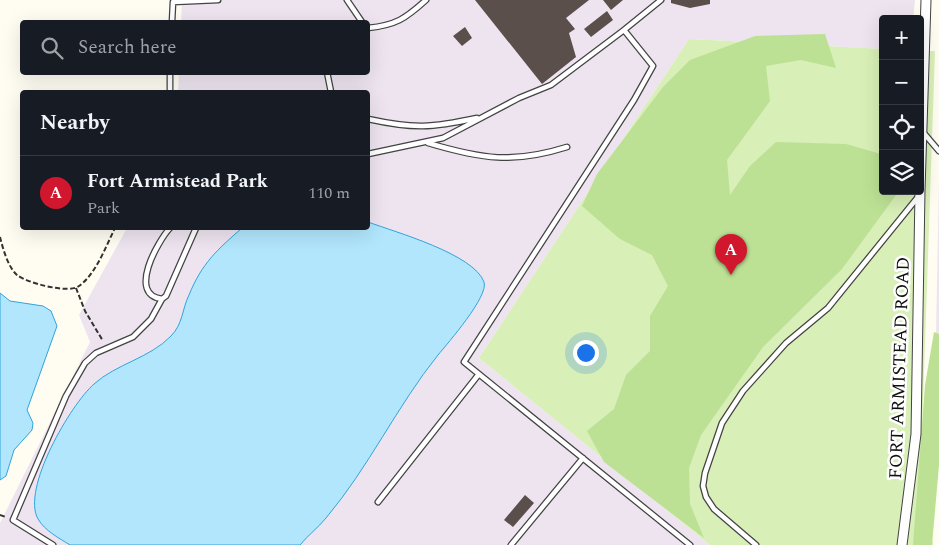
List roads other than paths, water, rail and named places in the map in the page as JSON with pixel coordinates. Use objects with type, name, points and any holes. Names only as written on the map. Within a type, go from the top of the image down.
[{"type":"street","name":"FORT ARMISTEAD ROAD","points":[[922,105],[926,0]]},
{"type":"street","name":"FORT ARMISTEAD ROAD","points":[[902,545],[916,434],[920,195]]},
{"type":"lane","points":[[172,20],[173,1],[218,0]]},
{"type":"lane","points":[[347,0],[361,20]]},
{"type":"lane","points":[[370,28],[387,26],[402,20],[426,0]]},
{"type":"lane","points":[[370,154],[443,138],[519,98],[551,85],[661,0]]},
{"type":"lane","points":[[624,30],[653,66],[634,100],[464,362],[690,545]]},
{"type":"lane","points":[[170,75],[170,90]]},
{"type":"lane","points":[[328,75],[331,90]]},
{"type":"lane","points":[[370,119],[412,128],[436,127],[485,117]]},
{"type":"lane","points":[[924,133],[939,150]]},
{"type":"lane","points":[[427,142],[472,156],[491,157],[524,157],[567,147]]},
{"type":"lane","points":[[756,545],[714,510],[706,497],[703,486],[704,473],[722,423],[743,391],[786,344],[828,308],[918,195]]},
{"type":"lane","points":[[162,299],[151,295],[147,273],[157,245],[168,230]]},
{"type":"lane","points":[[53,545],[13,520],[66,396],[85,363],[96,353],[133,337],[151,319],[175,278],[195,230]]},
{"type":"lane","points":[[378,502],[479,374]]},
{"type":"lane","points":[[511,545],[583,458]]},
{"type":"water","points":[[370,223],[450,253],[477,272],[484,282],[484,289],[474,308],[409,395],[356,478],[323,522],[300,545],[70,545],[44,527],[38,519],[35,505],[36,488],[51,448],[73,409],[94,384],[112,371],[163,344],[171,336],[178,326],[199,274],[225,243],[240,230],[370,230]]},
{"type":"water","points":[[0,293],[10,301],[43,306],[51,311],[57,326],[27,410],[33,423],[32,430],[14,450],[6,476],[0,480]]},
{"type":"place","name":"Fort Armistead Park","points":[[731,275]]}]
